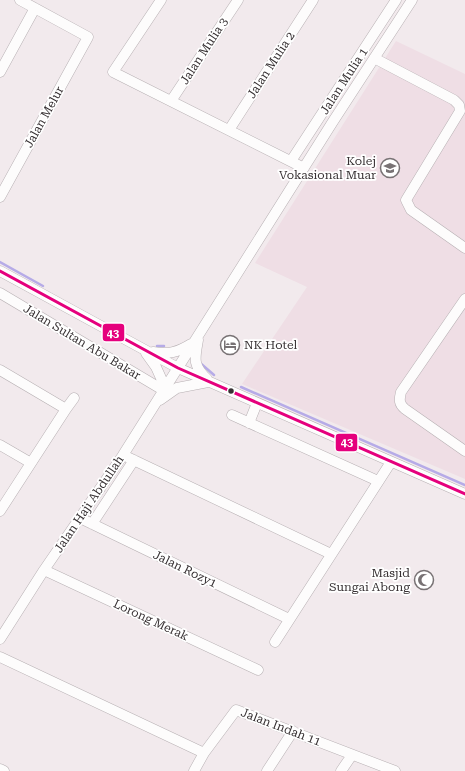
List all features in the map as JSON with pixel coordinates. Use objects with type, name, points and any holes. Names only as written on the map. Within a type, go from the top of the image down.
[{"type":"street","points":[[0,72],[35,8],[20,0]]},
{"type":"street","points":[[161,0],[113,72],[304,168]]},
{"type":"street","name":"Jalan Mulia 3","points":[[171,102],[238,0]]},
{"type":"street","name":"Jalan Mulia 2","points":[[229,130],[313,0]]},
{"type":"street","name":"Jalan Mulia 1","points":[[291,161],[396,0]]},
{"type":"street","name":"Jalan Haji Abdullah","points":[[0,639],[44,570],[154,407],[192,343],[412,0]]},
{"type":"street","name":"Jalan Melur","points":[[0,197],[88,37],[35,8]]},
{"type":"street","points":[[374,58],[454,100],[459,105],[460,111],[406,200],[411,210],[465,248]]},
{"type":"street","points":[[0,271],[178,368],[465,494]]},
{"type":"street","name":"Jalan Sultan Abu Bakar","points":[[0,293],[164,389]]},
{"type":"street","points":[[465,299],[401,392],[399,399],[400,405],[405,409],[465,451]]},
{"type":"street","points":[[199,334],[194,360],[197,368],[210,383]]},
{"type":"street","points":[[142,349],[161,354],[169,354],[179,351],[192,343]]},
{"type":"street","points":[[142,349],[156,367],[164,389]]},
{"type":"street","points":[[0,370],[66,408]]},
{"type":"street","points":[[154,407],[167,394],[177,388],[210,383]]},
{"type":"street","points":[[0,511],[66,408],[74,398]]},
{"type":"street","points":[[248,423],[257,403]]},
{"type":"street","points":[[232,416],[378,481]]},
{"type":"street","points":[[0,445],[31,463]]},
{"type":"street","points":[[123,455],[331,554]]},
{"type":"street","points":[[92,524],[134,460]]},
{"type":"street","points":[[275,642],[378,481],[392,462]]},
{"type":"street","name":"Jalan Rozy1","points":[[80,518],[289,619]]},
{"type":"street","name":"Lorong Merak","points":[[44,570],[258,670]]},
{"type":"street","points":[[0,657],[204,752]]},
{"type":"street","name":"Jalan Indah 11","points":[[194,771],[204,752],[236,710],[395,771]]},
{"type":"street","points":[[268,771],[293,731]]},
{"type":"street","points":[[341,771],[352,755]]},
{"type":"street","points":[[0,769],[4,771]]},
{"type":"shaded area","name":"Kolej Vokasional Muar","points":[[396,41],[465,74],[465,479],[242,384],[307,287],[255,263]]},
{"type":"waterway","points":[[0,262],[43,286]]},
{"type":"waterway","points":[[157,346],[164,346]]},
{"type":"waterway","points":[[199,362],[214,375]]},
{"type":"waterway","points":[[241,387],[465,485]]},
{"type":"transit line","name":"43","points":[[0,271],[178,368],[465,494]]},
{"type":"place","name":"Kolej Vokasional Muar","points":[[390,168]]},
{"type":"place","name":"NK Hotel","points":[[230,345]]},
{"type":"place","name":"Masjid Sungai Abong","points":[[424,580]]}]
